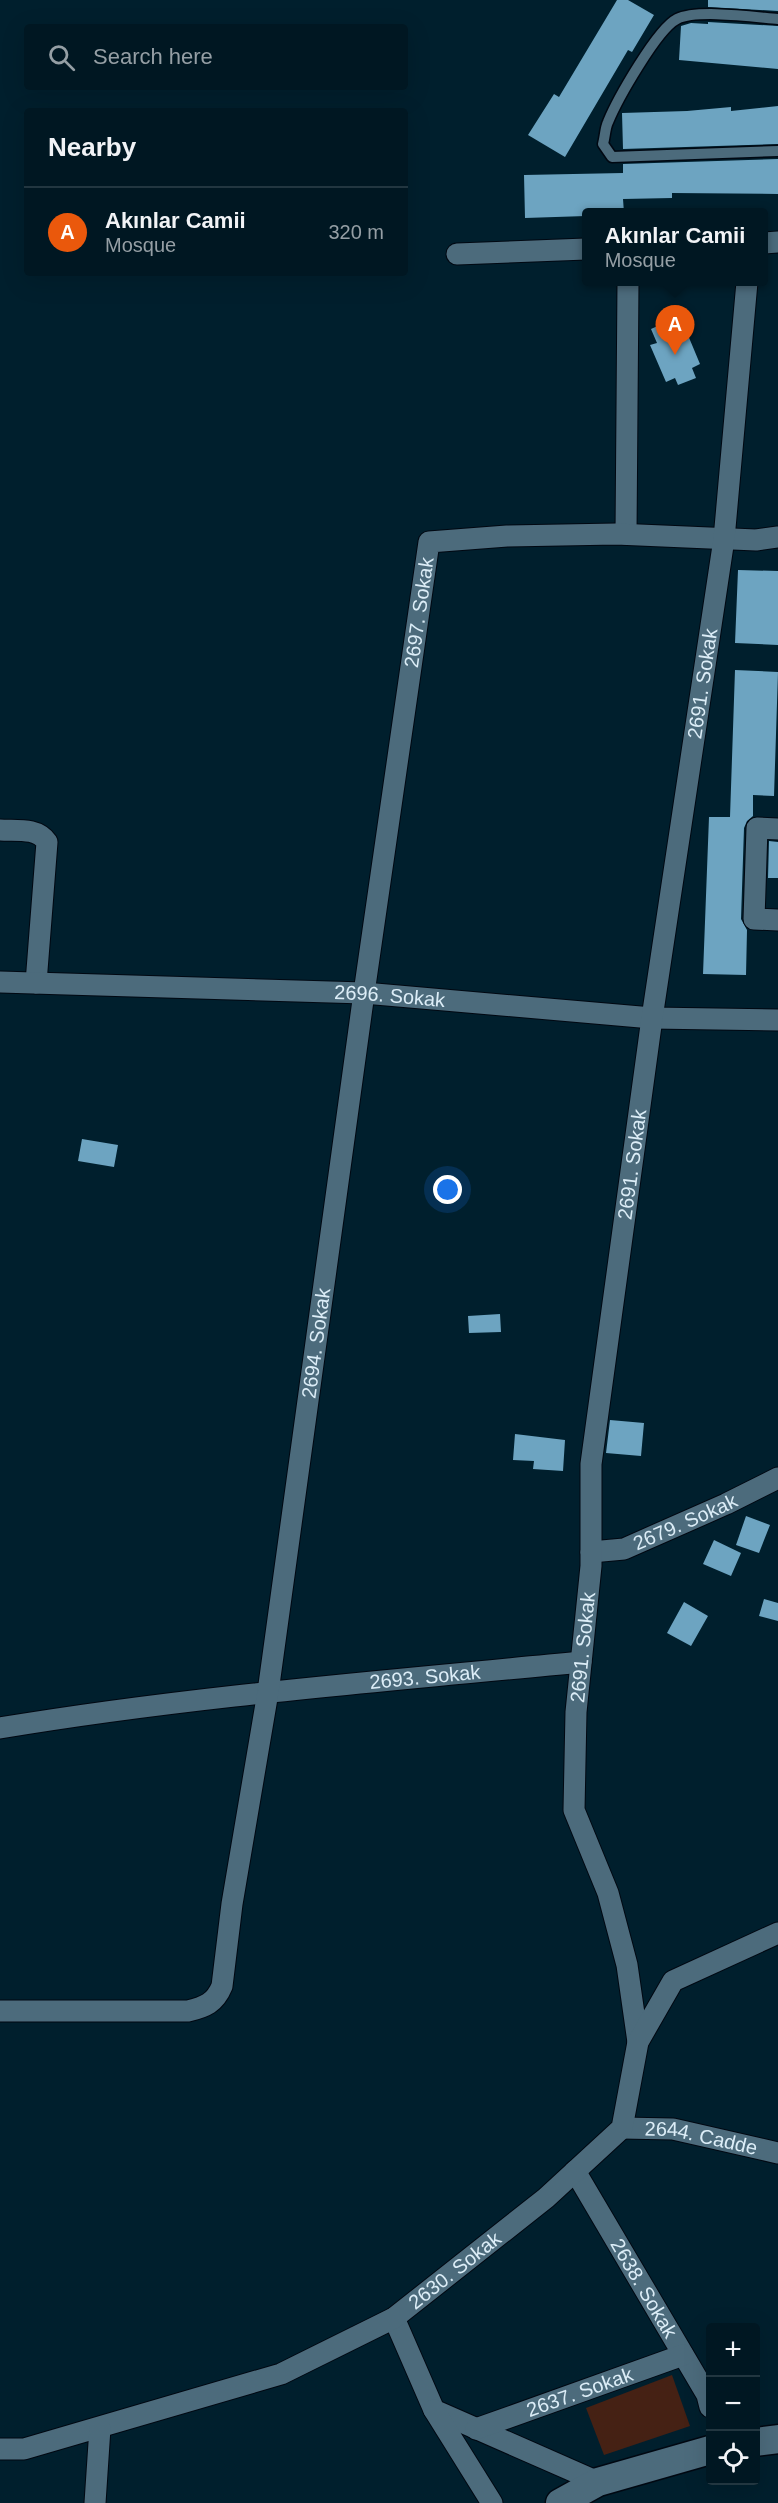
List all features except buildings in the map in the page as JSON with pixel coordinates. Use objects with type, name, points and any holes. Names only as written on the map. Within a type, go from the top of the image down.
[{"type":"main road","points":[[760,2441],[778,2439]]},
{"type":"main road","points":[[560,2503],[598,2482],[706,2451]]},
{"type":"street","points":[[458,254],[582,249]]},
{"type":"street","points":[[626,534],[628,286]]},
{"type":"street","name":"2691. Sokak","points":[[638,2042],[627,1965],[608,1893],[574,1810],[576,1712],[591,1552],[591,1464],[652,1018],[724,539],[747,286]]},
{"type":"street","name":"2697. Sokak","points":[[364,993],[429,542],[507,536],[626,534],[756,540],[778,537]]},
{"type":"street","points":[[778,829],[757,828],[754,919],[778,920]]},
{"type":"street","points":[[0,830],[35,831],[46,842],[36,983]]},
{"type":"street","name":"2696. Sokak","points":[[0,982],[364,993],[652,1018],[778,1020]]},
{"type":"street","name":"2694. Sokak","points":[[0,2011],[188,2011],[211,2003],[218,1996],[222,1986],[232,1904],[268,1692],[364,993]]},
{"type":"street","name":"2679. Sokak","points":[[591,1552],[624,1549],[726,1504],[778,1478]]},
{"type":"street","name":"2693. Sokak","points":[[0,1728],[86,1714],[268,1692],[581,1662]]},
{"type":"street","points":[[622,2128],[638,2042],[673,1981],[778,1933]]},
{"type":"street","name":"2644. Cadde","points":[[622,2128],[674,2129],[778,2153]]},
{"type":"street","name":"2630. Sokak","points":[[0,2449],[24,2449],[281,2374],[394,2318],[546,2198],[622,2128]]},
{"type":"street","name":"2638. Sokak","points":[[575,2171],[706,2393]]},
{"type":"street","points":[[394,2318],[434,2410],[492,2503]]},
{"type":"street","name":"2637. Sokak","points":[[476,2428],[683,2355]]},
{"type":"street","points":[[434,2410],[598,2482]]},
{"type":"street","points":[[95,2503],[100,2428]]},
{"type":"lane","points":[[778,19],[700,14],[677,19],[661,33],[636,70],[607,123],[603,144],[612,157],[778,151]]},
{"type":"shaded area","points":[[672,2375],[690,2426],[604,2455],[586,2408]]},
{"type":"place","name":"Akınlar Camii","points":[[675,355]]}]
